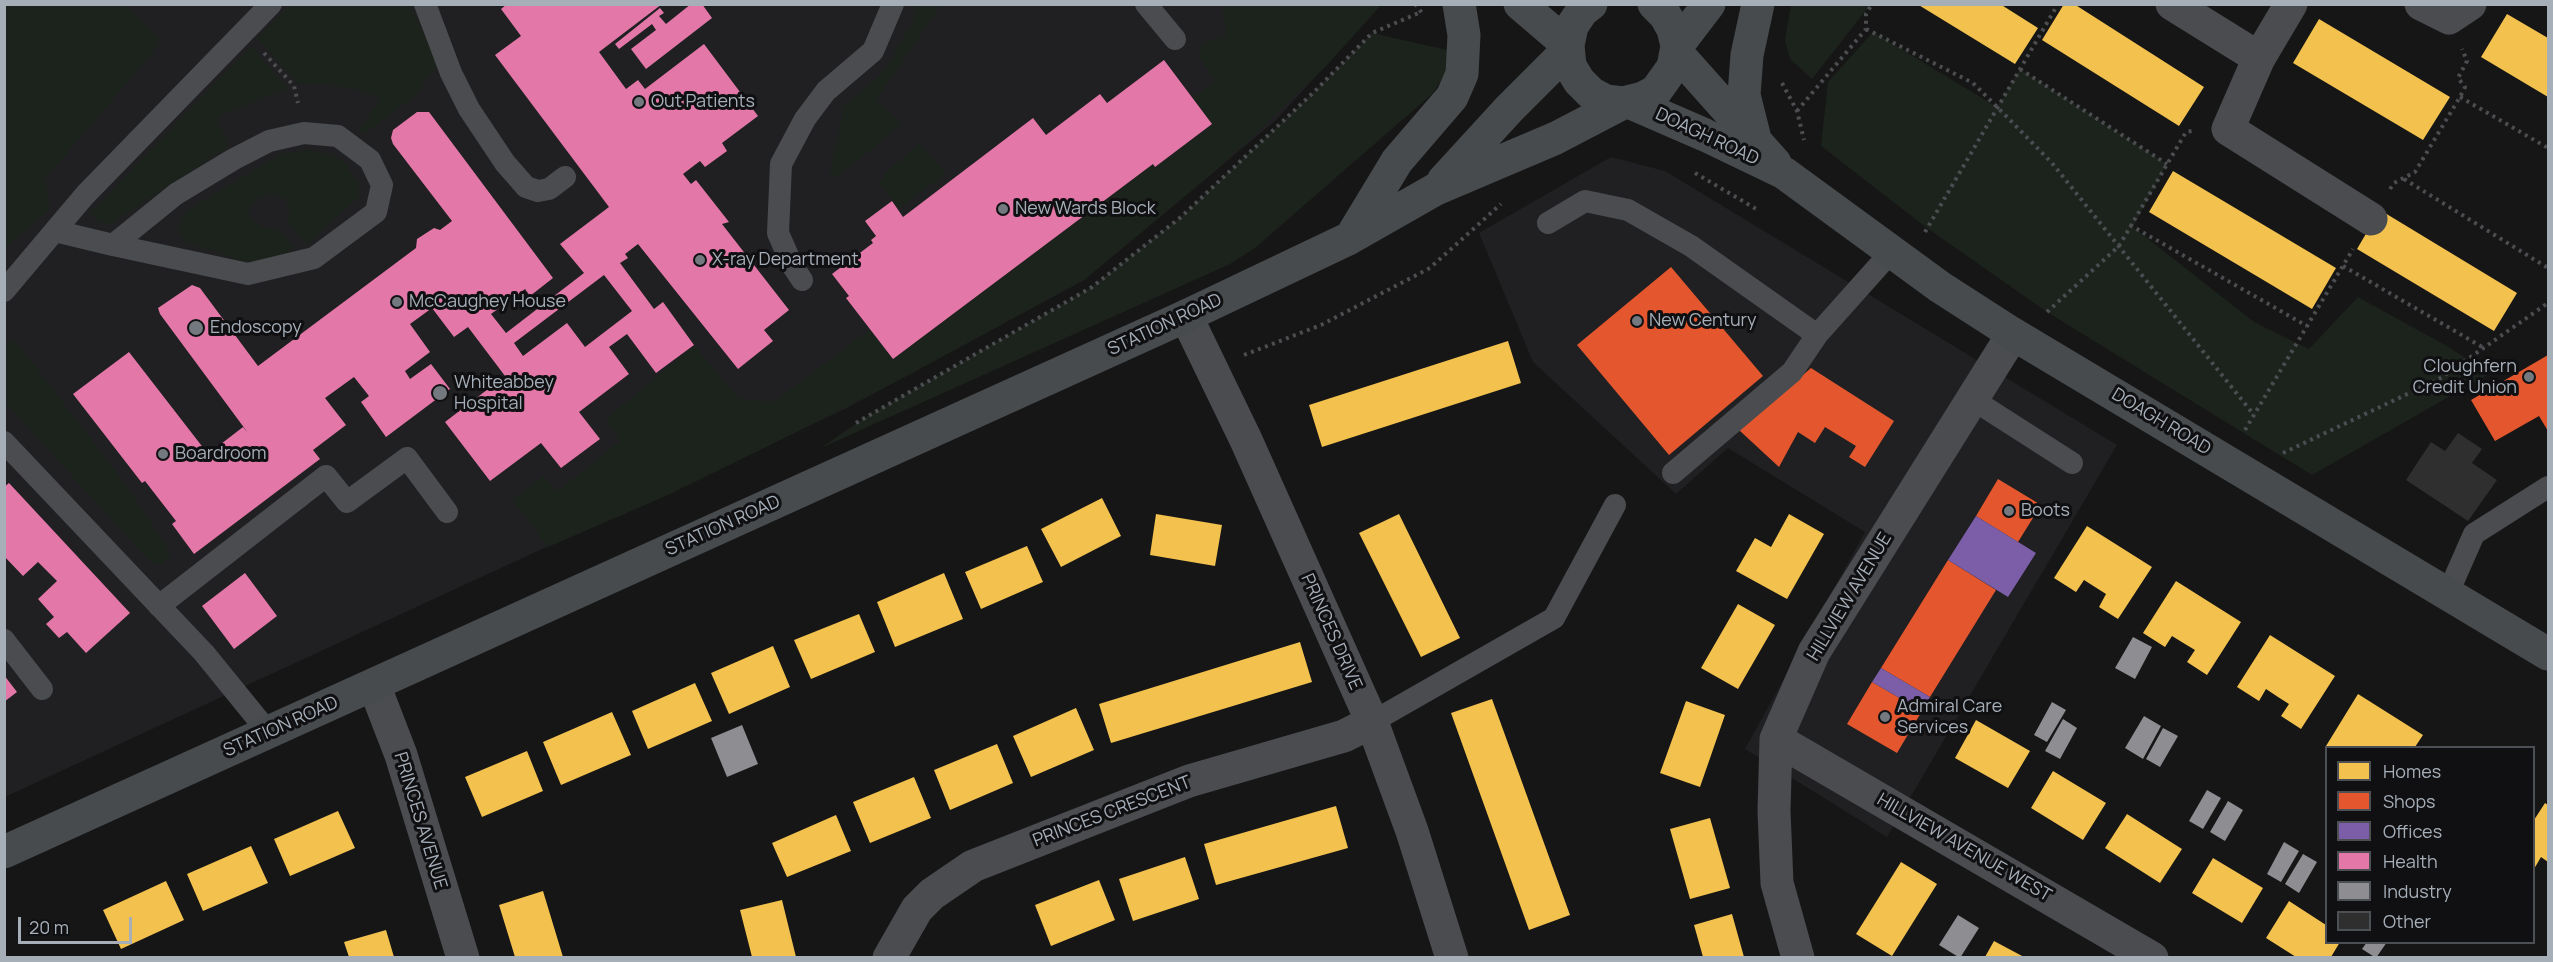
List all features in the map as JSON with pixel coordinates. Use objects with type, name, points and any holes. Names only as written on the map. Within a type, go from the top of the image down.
[{"type":"main road","points":[[1350,238],[1397,161],[1452,97],[1462,74],[1464,35],[1459,4]]},
{"type":"main road","points":[[1520,4],[1568,47]]},
{"type":"main road","points":[[1568,47],[1572,26],[1591,4]]},
{"type":"main road","points":[[1654,4],[1665,15],[1673,29],[1676,49]]},
{"type":"main road","name":"STATION ROAD","points":[[4,852],[1186,316],[1350,238],[1436,189],[1556,138],[1626,102],[1656,91],[1673,67],[1676,49],[1709,4]]},
{"type":"main road","points":[[1755,139],[1744,95],[1748,55],[1758,4]]},
{"type":"main road","name":"STATION ROAD","points":[[1436,189],[1568,47]]},
{"type":"main road","name":"DOAGH ROAD","points":[[1568,47],[1570,66],[1579,81],[1591,93],[1606,100],[1626,102],[1705,135],[1784,173],[1940,287],[2013,334],[2448,592],[2548,654]]},
{"type":"main road","name":"DOAGH ROAD","points":[[1676,49],[1784,173]]},
{"type":"street","points":[[2172,4],[2259,58]]},
{"type":"street","points":[[2291,4],[2259,58],[2228,129],[2371,219]]},
{"type":"street","name":"PRINCES DRIVE","points":[[1186,316],[1212,368],[1372,722],[1412,831],[1452,957]]},
{"type":"street","name":"HILLVIEW AVENUE","points":[[1798,957],[1777,883],[1774,811],[1776,739],[1814,652],[2013,334]]},
{"type":"street","name":"PRINCES AVENUE","points":[[374,685],[400,755],[463,957]]},
{"type":"street","name":"PRINCES CRESCENT","points":[[889,957],[917,909],[932,894],[973,866],[1189,780],[1344,736],[1372,722]]},
{"type":"street","name":"HILLVIEW AVENUE WEST","points":[[1776,739],[2152,957]]},
{"type":"lane","points":[[425,4],[451,73],[469,109],[505,163],[526,187],[538,191],[549,189],[565,177]]},
{"type":"lane","points":[[802,280],[792,265],[778,233],[781,164],[806,118],[826,91],[873,51],[893,4]]},
{"type":"lane","points":[[1146,4],[1175,39]]},
{"type":"lane","points":[[4,291],[85,195],[245,32],[262,8]]},
{"type":"lane","points":[[56,231],[113,245],[248,274],[315,258],[376,213],[382,185],[370,160],[338,136],[304,133],[269,141],[234,159],[176,194],[113,245]]},
{"type":"lane","points":[[1548,224],[1585,201],[1628,210],[1691,246],[1817,335]]},
{"type":"lane","points":[[1673,473],[1792,372],[1817,335],[1892,251]]},
{"type":"lane","points":[[1972,399],[2072,463]]},
{"type":"lane","points":[[4,442],[204,652],[269,733]]},
{"type":"lane","points":[[159,606],[326,476],[347,502],[407,458],[447,512]]},
{"type":"lane","points":[[2448,592],[2474,534],[2548,487]]},
{"type":"lane","points":[[1372,722],[1554,618],[1616,504]]},
{"type":"lane","points":[[4,640],[42,689]]},
{"type":"path","points":[[1797,111],[1866,28],[1866,14],[1872,4]]},
{"type":"path","points":[[1922,238],[2058,4]]},
{"type":"path","points":[[2240,439],[2394,183],[2415,172],[2465,87],[2458,78],[2467,61],[2447,9]]},
{"type":"path","points":[[853,425],[1092,287],[1181,217],[1315,92],[1371,33],[1421,12]]},
{"type":"path","points":[[1866,28],[1973,83],[1998,107],[2052,163],[2254,415]]},
{"type":"path","points":[[245,32],[294,86],[304,133]]},
{"type":"path","points":[[2020,69],[2167,164]]},
{"type":"path","points":[[2460,97],[2548,148]]},
{"type":"path","points":[[2043,317],[2119,246],[2186,132],[2228,129]]},
{"type":"path","points":[[1687,169],[1758,210]]},
{"type":"path","points":[[2403,179],[2548,268]]},
{"type":"path","points":[[1212,368],[1322,324],[1430,268],[1505,201]]},
{"type":"path","points":[[2130,225],[2307,326]]},
{"type":"path","points":[[2343,266],[2484,348]]},
{"type":"path","points":[[2282,454],[2439,379],[2548,303]]},
{"type":"shaded area","points":[[5,4],[127,5],[158,38],[154,51],[45,179],[50,210],[5,247]]},
{"type":"shaded area","points":[[1791,4],[1870,5],[1812,79],[1790,59],[1785,40]]},
{"type":"shaded area","name":"Whiteabbey Hospital","points":[[4,5],[1381,5],[1275,121],[1084,280],[845,409],[5,797]]},
{"type":"shaded area","points":[[289,5],[410,5],[439,66],[429,75],[416,95],[365,133],[358,130],[380,101],[375,96],[356,89],[322,84],[298,84],[257,38]]},
{"type":"shaded area","points":[[915,5],[941,5],[876,100],[902,123],[853,165],[835,177],[830,174],[844,106],[883,73],[914,19]]},
{"type":"shaded area","points":[[1222,5],[1381,5],[1328,64],[1219,168],[1084,280],[811,425],[668,495],[548,547],[512,499],[544,476],[558,491],[620,441],[606,419],[694,345],[739,399],[774,402],[870,329],[893,359],[1153,164],[1156,167],[1212,125],[1193,98],[1215,81],[1199,56],[1201,44],[1227,36]]},
{"type":"shaded area","points":[[1873,32],[1997,107],[2020,69],[2167,164],[2133,227],[2254,322],[2309,349],[2358,297],[2452,349],[2489,374],[2312,475],[2047,312],[1927,228],[1821,146],[1828,82]]},
{"type":"shaded area","points":[[1372,33],[1452,51],[1448,70],[1432,94],[1255,248],[1230,264],[821,448],[861,420],[1092,287],[1181,217],[1315,91]]},
{"type":"shaded area","points":[[251,46],[288,88],[222,115],[217,119],[229,146],[115,221],[107,224],[97,221],[90,213]]},
{"type":"shaded area","points":[[919,143],[946,174],[899,208],[879,184],[887,172]]},
{"type":"shaded area","points":[[310,150],[335,156],[344,162],[358,182],[359,197],[307,244],[288,223],[290,214],[286,200],[273,194],[259,198],[249,208],[250,218],[261,227],[278,229],[295,248],[273,259],[245,262],[183,240],[179,232],[181,219],[186,211],[281,154]]},
{"type":"shaded area","points":[[1611,157],[1665,171],[2117,445],[1887,837],[1745,749],[1865,532],[1728,448],[1676,494],[1533,362],[1479,233]]},
{"type":"shaded area","points":[[15,340],[130,490],[171,554],[161,564],[151,563],[5,402],[5,343]]},
{"type":"building: Homes","points":[[1917,4],[2000,4],[2038,28],[2015,64]]},
{"type":"building: Homes","points":[[2064,4],[2074,4],[2204,87],[2179,126],[2042,40]]},
{"type":"building: Homes","points":[[2507,14],[2548,38],[2548,97],[2481,57]]},
{"type":"building: Homes","points":[[2319,19],[2450,97],[2423,140],[2293,63]]},
{"type":"building: Homes","points":[[2173,171],[2336,268],[2312,309],[2149,212]]},
{"type":"building: Homes","points":[[2380,210],[2517,293],[2494,331],[2357,249]]},
{"type":"building: Homes","points":[[1508,341],[1521,383],[1322,447],[1309,405]]},
{"type":"building: Homes","points":[[1102,498],[1121,536],[1061,567],[1041,529]]},
{"type":"building: Homes","points":[[1156,514],[1222,525],[1215,566],[1150,555]]},
{"type":"building: Homes","points":[[1399,514],[1460,638],[1421,657],[1359,533]]},
{"type":"building: Homes","points":[[1789,514],[1824,534],[1787,599],[1736,571],[1755,538],[1771,547]]},
{"type":"building: Homes","points":[[2087,526],[2152,567],[2118,619],[2099,607],[2106,594],[2084,580],[2076,592],[2054,578]]},
{"type":"building: Homes","points":[[1027,546],[1043,582],[981,609],[965,572]]},
{"type":"building: Homes","points":[[944,573],[963,619],[895,647],[877,602]]},
{"type":"building: Homes","points":[[2176,581],[2241,622],[2207,675],[2187,662],[2195,650],[2172,636],[2165,647],[2143,633]]},
{"type":"building: Homes","points":[[1738,604],[1775,625],[1738,689],[1701,668]]},
{"type":"building: Homes","points":[[859,614],[875,652],[811,679],[794,640]]},
{"type":"building: Homes","points":[[2270,635],[2335,676],[2301,729],[2281,716],[2289,704],[2266,689],[2259,701],[2237,687]]},
{"type":"building: Homes","points":[[1300,642],[1312,682],[1111,743],[1099,704]]},
{"type":"building: Homes","points":[[773,646],[790,687],[729,714],[711,673]]},
{"type":"building: Homes","points":[[695,683],[712,721],[648,749],[632,711]]},
{"type":"building: Homes","points":[[2358,694],[2423,735],[2416,746],[2326,746]]},
{"type":"building: Homes","points":[[1492,699],[1570,915],[1529,930],[1451,713]]},
{"type":"building: Homes","points":[[1686,701],[1725,715],[1700,787],[1660,773]]},
{"type":"building: Homes","points":[[1076,708],[1094,750],[1031,777],[1013,736]]},
{"type":"building: Homes","points":[[612,712],[631,755],[561,785],[543,742]]},
{"type":"building: Homes","points":[[1976,720],[2030,751],[2008,788],[1955,758]]},
{"type":"building: Homes","points":[[997,744],[1013,783],[950,810],[934,770]]},
{"type":"building: Homes","points":[[527,751],[543,791],[482,817],[465,777]]},
{"type":"building: Homes","points":[[2053,771],[2106,803],[2083,840],[2031,808]]},
{"type":"building: Homes","points":[[914,777],[931,818],[870,843],[853,802]]},
{"type":"building: Homes","points":[[2545,803],[2548,805],[2548,862],[2541,857],[2535,867],[2535,818]]},
{"type":"building: Homes","points":[[1336,806],[1348,848],[1216,885],[1204,844]]},
{"type":"building: Homes","points":[[338,811],[355,848],[290,876],[274,839]]},
{"type":"building: Homes","points":[[2127,814],[2182,849],[2160,883],[2105,848]]},
{"type":"building: Homes","points":[[836,815],[851,851],[787,877],[772,843]]},
{"type":"building: Homes","points":[[1710,818],[1730,888],[1690,899],[1670,829]]},
{"type":"building: Homes","points":[[251,846],[268,883],[203,911],[187,874]]},
{"type":"building: Homes","points":[[1185,857],[1199,899],[1133,921],[1119,879]]},
{"type":"building: Homes","points":[[2213,858],[2263,888],[2242,923],[2192,893]]},
{"type":"building: Homes","points":[[1901,862],[1937,884],[1892,956],[1856,934]]},
{"type":"building: Homes","points":[[1099,880],[1115,920],[1051,946],[1035,905]]},
{"type":"building: Homes","points":[[166,881],[184,920],[121,949],[103,910]]},
{"type":"building: Homes","points":[[543,891],[563,957],[515,957],[499,905]]},
{"type":"building: Homes","points":[[782,900],[796,957],[752,957],[740,910]]},
{"type":"building: Homes","points":[[2289,901],[2325,924],[2325,944],[2339,944],[2331,957],[2296,957],[2266,938]]},
{"type":"building: Homes","points":[[1732,914],[1744,957],[1703,957],[1694,925]]},
{"type":"building: Homes","points":[[386,930],[394,957],[349,957],[344,942]]},
{"type":"building: Homes","points":[[1994,941],[2024,957],[1985,957]]},
{"type":"building: Shops","points":[[1671,267],[1763,376],[1669,455],[1577,345]]},
{"type":"building: Shops","name":"Cloughfern Credit Union","points":[[2548,355],[2548,431],[2539,416],[2495,441],[2471,400]]},
{"type":"building: Shops","points":[[1811,368],[1894,421],[1865,467],[1849,457],[1856,446],[1825,427],[1815,443],[1798,432],[1779,467],[1739,430]]},
{"type":"building: Shops","name":"Boots","points":[[1998,479],[2041,505],[2018,542],[1976,516]]},
{"type":"building: Shops","points":[[1948,560],[1996,590],[1930,697],[1881,668]]},
{"type":"building: Shops","name":"Admiral Care Services","points":[[1872,682],[1922,711],[1897,753],[1847,724]]},
{"type":"building: Offices","points":[[1976,516],[2036,553],[2008,597],[1948,560]]},
{"type":"building: Offices","points":[[1881,668],[1930,697],[1922,711],[1872,682]]},
{"type":"building: Health","points":[[507,4],[662,4],[599,52],[626,89],[638,80],[645,89],[704,44],[758,116],[722,143],[727,151],[705,167],[700,161],[683,174],[691,184],[696,180],[729,222],[722,224],[789,310],[764,330],[773,341],[738,369],[638,244],[625,254],[628,258],[620,263],[654,309],[663,302],[694,345],[656,373],[627,334],[609,347],[629,374],[579,412],[600,439],[561,468],[541,443],[490,481],[445,422],[505,376],[468,327],[454,337],[432,308],[410,324],[430,352],[405,371],[410,379],[431,364],[450,389],[386,437],[361,402],[369,396],[354,377],[325,398],[346,425],[313,450],[320,459],[194,554],[172,524],[176,521],[145,481],[142,483],[73,394],[129,352],[208,454],[243,427],[248,433],[160,314],[158,308],[192,285],[200,288],[258,366],[416,248],[417,239],[434,228],[440,230],[452,221],[393,144],[391,138],[393,130],[417,112],[429,112],[553,278],[530,296],[525,289],[491,314],[506,333],[584,273],[560,244],[609,207],[495,55],[521,36],[501,9]],"holes":[[[604,275],[632,311],[585,347],[567,323],[523,356],[514,343]]]},
{"type":"building: Health","points":[[691,4],[702,4],[712,18],[646,69],[631,49],[656,30],[652,24],[619,49],[615,44],[660,8],[664,13],[659,16],[666,24]]},
{"type":"building: Health","name":"New Wards Block","points":[[1164,60],[1212,124],[1155,167],[1153,164],[893,359],[846,298],[849,296],[832,274],[873,243],[871,240],[876,236],[865,221],[892,201],[903,217],[1033,118],[1046,135],[1100,94],[1107,103]]},
{"type":"building: Health","points":[[9,483],[130,613],[86,653],[67,632],[59,638],[46,624],[54,617],[38,599],[57,581],[38,562],[23,576],[4,556],[4,487]]},
{"type":"building: Health","points":[[245,573],[277,616],[234,649],[202,606]]},
{"type":"building: Health","points":[[4,675],[17,692],[4,702]]},
{"type":"building: Industry","points":[[2133,637],[2152,647],[2135,679],[2115,668]]},
{"type":"building: Industry","points":[[2052,702],[2066,710],[2047,742],[2034,735]]},
{"type":"building: Industry","points":[[2144,716],[2161,726],[2143,759],[2125,748]]},
{"type":"building: Industry","points":[[2063,719],[2077,728],[2060,759],[2045,751]]},
{"type":"building: Industry","points":[[742,725],[758,764],[727,777],[711,738]]},
{"type":"building: Industry","points":[[2163,728],[2178,736],[2160,767],[2146,759]]},
{"type":"building: Industry","points":[[2207,790],[2221,798],[2203,829],[2189,821]]},
{"type":"building: Industry","points":[[2228,801],[2243,810],[2225,841],[2210,832]]},
{"type":"building: Industry","points":[[2284,842],[2299,851],[2281,882],[2267,874]]},
{"type":"building: Industry","points":[[2303,854],[2317,862],[2299,893],[2285,884]]},
{"type":"building: Industry","points":[[1958,915],[1979,928],[1960,958],[1939,945]]},
{"type":"building: Industry","points":[[2366,944],[2386,944],[2376,958],[2362,949]]},
{"type":"building: Other","points":[[2458,433],[2482,449],[2472,463],[2497,480],[2468,521],[2406,480],[2431,442],[2445,451]]},
{"type":"place","name":"Out Patients","points":[[639,102]]},
{"type":"place","name":"New Wards Block","points":[[1003,209]]},
{"type":"place","name":"X-ray Department","points":[[700,260]]},
{"type":"place","name":"McCaughey House","points":[[397,302]]},
{"type":"place","name":"New Century","points":[[1637,321]]},
{"type":"place","name":"Endoscopy","points":[[196,328]]},
{"type":"place","name":"Cloughfern Credit Union","points":[[2529,377]]},
{"type":"place","name":"Whiteabbey Hospital","points":[[440,393]]},
{"type":"place","name":"Boardroom","points":[[163,454]]},
{"type":"place","name":"Boots","points":[[2009,511]]},
{"type":"place","name":"Admiral Care Services","points":[[1885,717]]}]
